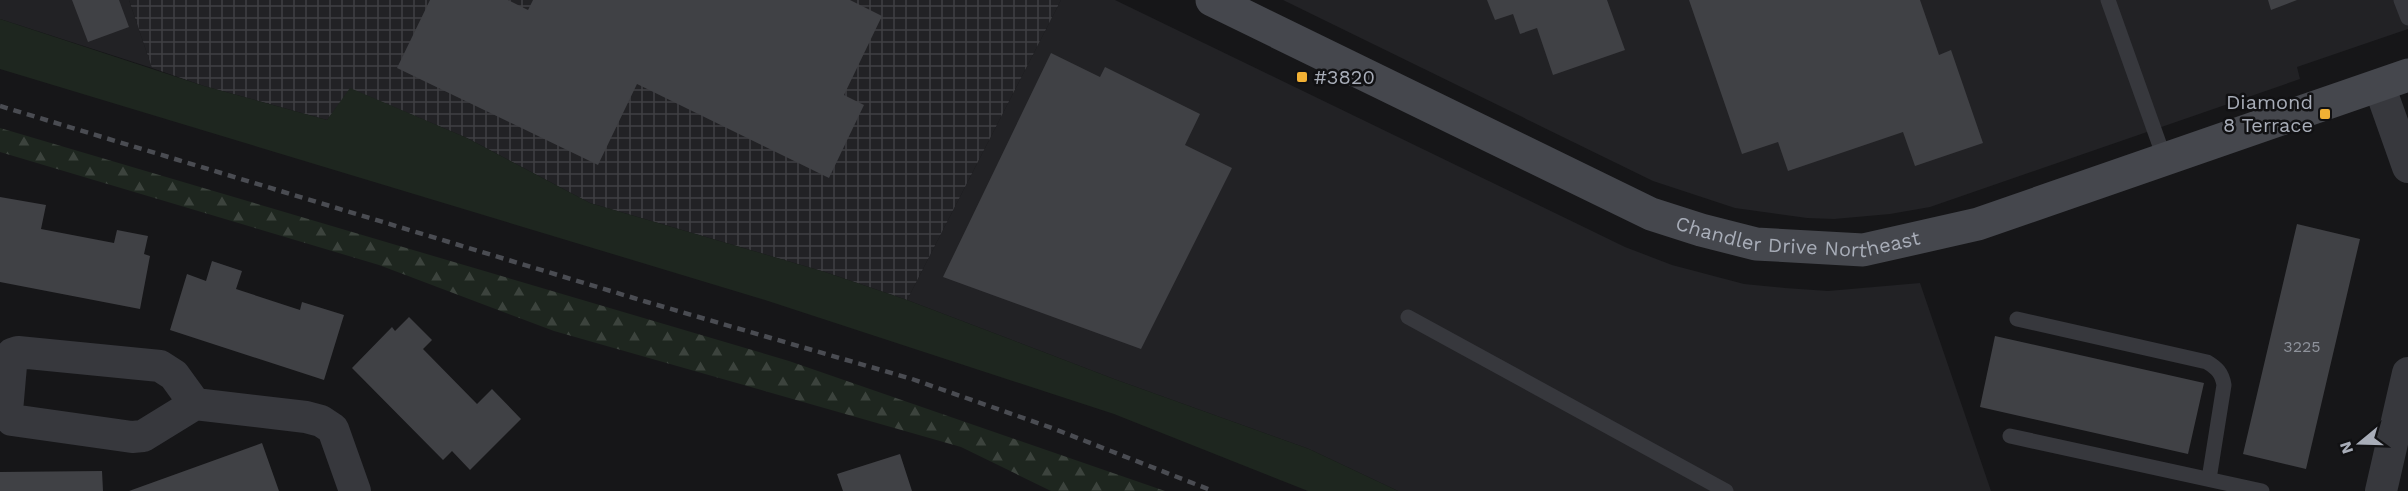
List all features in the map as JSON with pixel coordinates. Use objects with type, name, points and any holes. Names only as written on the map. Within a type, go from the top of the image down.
[{"type":"street","name":"Chandler Drive Northeast","points":[[1212,0],[1651,214],[1701,231],[1756,244],[1863,250],[1978,224],[2393,80]]},
{"type":"street","points":[[2393,80],[2408,167]]},
{"type":"street","points":[[195,404],[174,375],[160,366],[18,352],[12,354],[7,411],[12,420],[132,437],[143,436],[195,404],[306,417],[321,421],[333,429],[355,491]]},
{"type":"street","points":[[2381,491],[2408,373]]},
{"type":"lane","points":[[2108,0],[2165,160]]},
{"type":"lane","points":[[2401,0],[2408,18]]},
{"type":"lane","points":[[1408,317],[1726,491]]},
{"type":"lane","points":[[2017,319],[2206,362],[2215,367],[2222,375],[2224,385],[2209,479]]},
{"type":"lane","points":[[2010,436],[2262,491]]},
{"type":"shaded area","points":[[0,0],[129,0],[152,68],[0,19]]},
{"type":"shaded area","points":[[129,0],[1061,0],[907,300],[825,272],[590,203],[467,138],[351,89],[327,120],[204,86],[152,68]]},
{"type":"shaded area","points":[[1061,0],[1115,0],[1625,247],[1672,265],[1744,284],[1785,288],[1828,291],[1920,283],[1991,491],[1398,491],[1309,449],[1114,379],[907,300]]},
{"type":"shaded area","points":[[1283,0],[2408,0],[2408,29],[2297,67],[2300,79],[1930,207],[1890,214],[1834,219],[1807,218],[1735,208],[1653,181]]},
{"type":"green space","points":[[0,19],[204,86],[327,120],[350,88],[467,138],[590,203],[825,272],[907,300],[1114,379],[1309,449],[1398,491],[1308,491],[1114,414],[765,300],[0,69]]},
{"type":"green space","points":[[0,128],[789,361],[1165,491],[1051,491],[961,447],[554,331],[379,265],[0,152]]},
{"type":"building","points":[[72,0],[119,0],[129,27],[88,42]]},
{"type":"building","points":[[430,0],[508,0],[528,10],[533,0],[850,0],[882,16],[844,95],[864,105],[829,178],[637,84],[598,165],[397,68]]},
{"type":"building","points":[[1487,0],[1607,0],[1625,50],[1553,75],[1537,28],[1520,34],[1513,14],[1495,20]]},
{"type":"building","points":[[1689,0],[1920,0],[1939,55],[1951,50],[1983,143],[1915,166],[1903,132],[1788,171],[1778,142],[1742,154]]},
{"type":"building","points":[[2268,0],[2297,0],[2271,10]]},
{"type":"building","points":[[1051,53],[1100,77],[1105,67],[1200,114],[1185,145],[1232,168],[1141,349],[943,277]]},
{"type":"building","points":[[0,197],[46,205],[41,229],[114,243],[117,230],[148,236],[144,254],[150,256],[140,309],[0,282]]},
{"type":"building","points":[[2297,224],[2360,239],[2306,469],[2243,454]]},
{"type":"building","points":[[212,261],[242,271],[236,289],[300,310],[302,302],[344,315],[324,380],[170,330],[187,274],[206,281]]},
{"type":"building","points":[[409,317],[432,340],[423,349],[477,404],[492,389],[521,419],[470,470],[452,451],[443,460],[352,368],[392,327],[395,331]]},
{"type":"building","points":[[1995,336],[2204,383],[2188,454],[1980,407]]},
{"type":"building","points":[[262,443],[279,491],[129,491]]},
{"type":"building","points":[[900,454],[912,491],[843,491],[837,474]]},
{"type":"building","points":[[102,471],[103,491],[0,491],[0,472]]},
{"type":"railway","points":[[0,106],[647,302],[912,379],[1052,428],[1213,491]]},
{"type":"place","name":"#3820","points":[[1302,77]]},
{"type":"place","name":"Diamond 8 Terrace","points":[[2325,114]]}]
